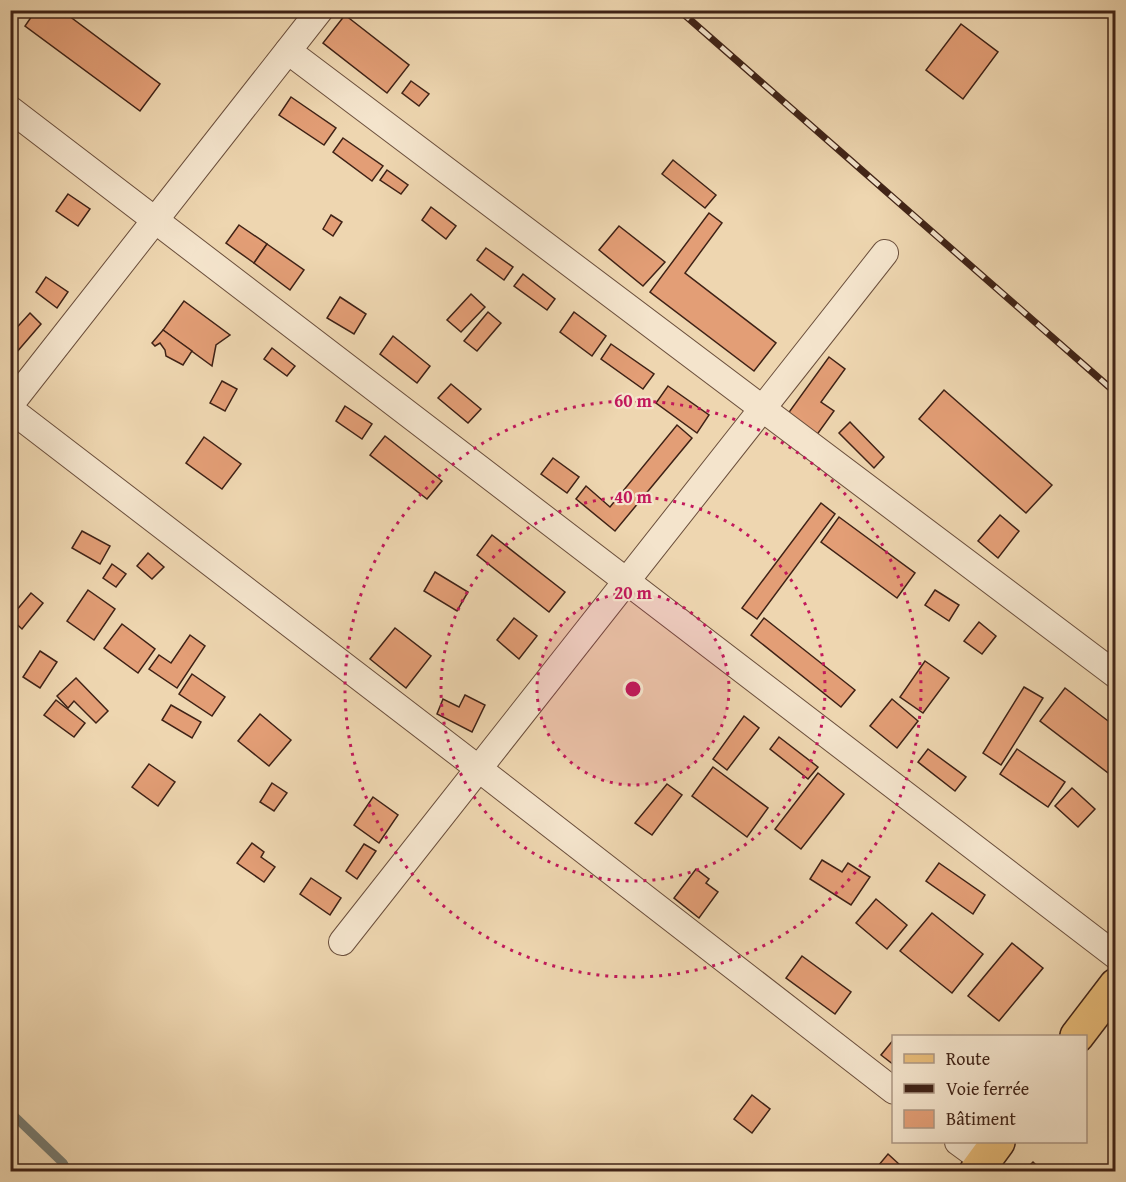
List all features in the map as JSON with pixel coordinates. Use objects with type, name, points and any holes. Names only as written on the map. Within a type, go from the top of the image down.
[{"type":"main road","points":[[1078,1035],[1116,985]]},
{"type":"street","points":[[321,10],[10,407],[892,1089]]},
{"type":"street","points":[[288,51],[1116,675]]},
{"type":"street","points":[[10,109],[1116,956]]},
{"type":"street","points":[[342,942],[885,253]]},
{"type":"street","points":[[960,1143],[986,1158]]},
{"type":"building","points":[[36,10],[61,10],[160,84],[140,111],[25,26]]},
{"type":"building","points":[[345,15],[409,65],[387,93],[323,43]]},
{"type":"building","points":[[961,24],[998,52],[963,99],[926,70]]},
{"type":"building","points":[[411,81],[429,94],[419,106],[402,93]]},
{"type":"building","points":[[291,97],[336,128],[324,145],[279,115]]},
{"type":"building","points":[[343,138],[383,166],[372,181],[333,152]]},
{"type":"building","points":[[673,160],[716,195],[705,208],[662,174]]},
{"type":"building","points":[[387,170],[408,185],[401,194],[380,180]]},
{"type":"building","points":[[68,194],[90,209],[78,226],[56,211]]},
{"type":"building","points":[[431,207],[456,226],[446,239],[422,220]]},
{"type":"building","points":[[709,213],[722,223],[685,273],[776,343],[754,371],[650,292]]},
{"type":"building","points":[[331,215],[342,222],[333,236],[323,229]]},
{"type":"building","points":[[239,225],[267,244],[254,263],[226,243]]},
{"type":"building","points":[[619,226],[665,262],[643,286],[599,250]]},
{"type":"building","points":[[267,244],[304,270],[290,290],[254,263]]},
{"type":"building","points":[[486,248],[513,267],[504,280],[477,260]]},
{"type":"building","points":[[523,274],[555,299],[547,310],[514,286]]},
{"type":"building","points":[[46,277],[68,292],[57,308],[36,292]]},
{"type":"building","points":[[471,294],[485,307],[461,332],[447,320]]},
{"type":"building","points":[[340,297],[366,314],[354,334],[327,318]]},
{"type":"building","points":[[184,301],[230,335],[216,345],[212,366],[163,330]]},
{"type":"building","points":[[488,312],[501,323],[477,351],[464,341]]},
{"type":"building","points":[[574,312],[606,336],[592,356],[560,332]]},
{"type":"building","points":[[30,313],[41,324],[16,353],[10,349],[10,335]]},
{"type":"building","points":[[163,330],[192,351],[183,365],[166,356],[160,343],[155,346],[152,343]]},
{"type":"building","points":[[393,336],[430,366],[417,383],[380,354]]},
{"type":"building","points":[[611,344],[654,374],[643,389],[601,359]]},
{"type":"building","points":[[272,348],[295,366],[287,376],[264,359]]},
{"type":"building","points":[[829,357],[845,369],[821,402],[834,411],[816,436],[787,415]]},
{"type":"building","points":[[222,381],[237,389],[225,411],[210,403]]},
{"type":"building","points":[[451,384],[481,409],[468,423],[438,398]]},
{"type":"building","points":[[668,386],[709,415],[697,433],[656,403]]},
{"type":"building","points":[[944,390],[1052,485],[1026,513],[919,419]]},
{"type":"building","points":[[345,406],[372,424],[362,439],[336,421]]},
{"type":"building","points":[[850,422],[884,457],[874,468],[839,433]]},
{"type":"building","points":[[677,425],[692,438],[615,531],[576,499],[586,486],[610,507]]},
{"type":"building","points":[[385,436],[442,481],[427,499],[370,455]]},
{"type":"building","points":[[204,437],[241,464],[222,489],[186,463]]},
{"type":"building","points":[[553,458],[579,477],[567,493],[541,474]]},
{"type":"building","points":[[821,503],[835,514],[757,619],[742,608]]},
{"type":"building","points":[[1000,515],[1019,531],[998,558],[978,541]]},
{"type":"building","points":[[839,517],[915,573],[897,598],[821,542]]},
{"type":"building","points":[[82,531],[110,546],[100,564],[72,548]]},
{"type":"building","points":[[492,535],[565,592],[549,612],[477,555]]},
{"type":"building","points":[[148,553],[164,567],[152,579],[137,566]]},
{"type":"building","points":[[112,564],[126,574],[116,587],[103,578]]},
{"type":"building","points":[[435,572],[468,592],[457,611],[424,591]]},
{"type":"building","points":[[88,590],[115,609],[94,640],[67,621]]},
{"type":"building","points":[[935,590],[959,605],[949,621],[925,605]]},
{"type":"building","points":[[31,593],[43,603],[22,629],[10,618]]},
{"type":"building","points":[[514,618],[537,636],[519,659],[497,640]]},
{"type":"building","points":[[764,618],[855,690],[841,707],[751,635]]},
{"type":"building","points":[[979,622],[996,636],[982,654],[964,641]]},
{"type":"building","points":[[122,624],[155,649],[138,673],[104,648]]},
{"type":"building","points":[[395,628],[431,656],[406,688],[370,659]]},
{"type":"building","points":[[190,635],[205,646],[177,688],[149,669],[159,655],[171,663]]},
{"type":"building","points":[[40,651],[57,662],[40,688],[23,677]]},
{"type":"building","points":[[925,661],[949,678],[923,713],[900,697]]},
{"type":"building","points":[[192,674],[225,697],[212,716],[179,694]]},
{"type":"building","points":[[76,678],[108,711],[96,723],[74,701],[68,708],[57,696]]},
{"type":"building","points":[[1024,687],[1043,698],[1001,765],[983,753]]},
{"type":"building","points":[[1065,688],[1116,727],[1116,779],[1040,721]]},
{"type":"building","points":[[465,695],[485,705],[472,732],[437,714],[443,699],[459,707]]},
{"type":"building","points":[[892,699],[918,721],[897,748],[870,726]]},
{"type":"building","points":[[56,700],[85,723],[74,737],[44,715]]},
{"type":"building","points":[[171,705],[201,722],[192,738],[162,720]]},
{"type":"building","points":[[260,714],[291,740],[269,766],[238,741]]},
{"type":"building","points":[[744,716],[759,728],[727,770],[713,759]]},
{"type":"building","points":[[779,737],[818,767],[808,779],[770,749]]},
{"type":"building","points":[[928,749],[966,777],[955,791],[918,762]]},
{"type":"building","points":[[1017,749],[1065,782],[1048,807],[1000,774]]},
{"type":"building","points":[[149,764],[175,782],[158,806],[132,787]]},
{"type":"building","points":[[713,767],[768,808],[747,837],[692,796]]},
{"type":"building","points":[[818,773],[844,794],[801,849],[775,829]]},
{"type":"building","points":[[272,783],[287,793],[274,811],[260,802]]},
{"type":"building","points":[[667,784],[682,795],[652,835],[635,823]]},
{"type":"building","points":[[1072,788],[1095,809],[1078,827],[1055,806]]},
{"type":"building","points":[[373,797],[398,815],[379,843],[354,825]]},
{"type":"building","points":[[252,843],[264,852],[261,857],[275,867],[264,882],[237,863]]},
{"type":"building","points":[[364,844],[376,851],[357,879],[346,871]]},
{"type":"building","points":[[822,860],[842,872],[848,863],[870,877],[851,905],[810,879]]},
{"type":"building","points":[[939,863],[985,895],[973,914],[926,881]]},
{"type":"building","points":[[696,869],[709,879],[706,883],[718,892],[699,918],[674,898]]},
{"type":"building","points":[[311,878],[341,898],[330,915],[300,894]]},
{"type":"building","points":[[876,899],[907,925],[887,949],[856,923]]},
{"type":"building","points":[[932,913],[983,954],[952,993],[900,951]]},
{"type":"building","points":[[1012,943],[1043,968],[999,1021],[968,996]]},
{"type":"building","points":[[802,956],[851,992],[835,1014],[786,978]]},
{"type":"building","points":[[892,1041],[892,1063],[881,1055]]},
{"type":"building","points":[[752,1095],[770,1109],[752,1133],[734,1119]]},
{"type":"building","points":[[888,1154],[900,1165],[894,1172],[873,1172]]},
{"type":"building","points":[[1033,1162],[1043,1172],[1023,1172]]},
{"type":"waterway","points":[[10,1112],[63,1163],[68,1172]]},
{"type":"railway","points":[[679,10],[1116,393]]}]
